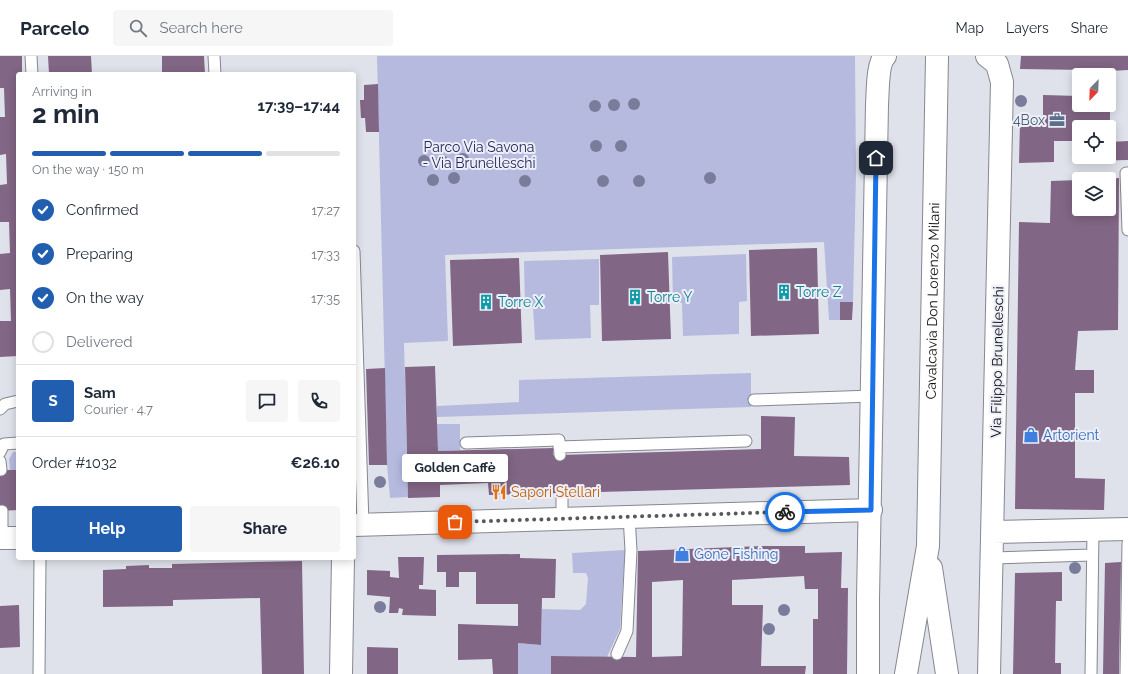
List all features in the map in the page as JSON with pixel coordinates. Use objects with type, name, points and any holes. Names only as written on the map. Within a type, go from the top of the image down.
[{"type":"street","points":[[868,674],[877,104],[880,68],[882,59],[885,56]]},
{"type":"street","name":"Cavalcavia Don Lorenzo Milani","points":[[906,674],[928,546],[937,56]]},
{"type":"street","name":"Via Filippo Brunelleschi","points":[[987,56],[997,64],[1002,82],[990,674]]},
{"type":"street","points":[[359,524],[871,510]]},
{"type":"street","points":[[993,532],[1128,529]]},
{"type":"street","name":"Cavalcavia Don Lorenzo Milani","points":[[928,546],[947,674]]},
{"type":"street","points":[[341,674],[343,560]]},
{"type":"lane","points":[[31,56],[32,72]]},
{"type":"lane","points":[[214,56],[215,72]]},
{"type":"lane","points":[[1128,172],[1126,173],[1128,230]]},
{"type":"lane","points":[[356,354],[359,524]]},
{"type":"lane","points":[[754,400],[873,396]]},
{"type":"lane","points":[[0,409],[4,404],[16,401]]},
{"type":"lane","points":[[466,443],[559,440],[560,451],[746,441]]},
{"type":"lane","points":[[0,452],[4,444],[16,443]]},
{"type":"lane","points":[[0,461],[0,470]]},
{"type":"lane","points":[[562,493],[562,518]]},
{"type":"lane","points":[[2,511],[7,538]]},
{"type":"lane","points":[[617,654],[627,631],[631,550],[629,516]]},
{"type":"lane","points":[[1091,674],[1093,530]]},
{"type":"lane","points":[[1126,674],[1128,543]]},
{"type":"lane","points":[[992,558],[1092,555]]},
{"type":"lane","points":[[39,674],[40,560]]},
{"type":"green space","name":"Parco Via Savona - Via Brunelleschi","points":[[377,56],[855,56],[856,174],[853,302],[840,302],[840,320],[829,320],[824,242],[445,255],[448,341],[404,343],[408,497],[390,498],[387,465]]},
{"type":"green space","points":[[746,254],[747,301],[739,302],[739,334],[683,336],[682,303],[673,302],[672,257]]},
{"type":"green space","points":[[599,259],[599,305],[590,305],[591,338],[535,340],[533,307],[525,307],[524,261]]},
{"type":"green space","points":[[751,373],[751,407],[437,417],[437,406],[519,402],[519,380]]},
{"type":"green space","points":[[437,424],[460,424],[460,450],[438,451]]},
{"type":"green space","points":[[13,452],[16,452],[16,470],[10,470],[9,459]]},
{"type":"green space","points":[[625,550],[620,629],[607,657],[551,656],[551,674],[518,674],[518,643],[541,645],[542,609],[580,610],[586,604],[588,578],[586,573],[573,573],[572,553]]},
{"type":"building","points":[[0,56],[22,56],[22,72],[16,72],[16,356],[0,357],[0,321],[11,321],[10,289],[0,290],[0,254],[10,253],[9,222],[0,222],[0,185],[7,184],[6,154],[0,155],[0,117],[5,117],[4,88],[0,88]]},
{"type":"building","points":[[48,56],[91,56],[92,72],[49,72]]},
{"type":"building","points":[[162,56],[204,56],[205,72],[162,72]]},
{"type":"building","points":[[1021,56],[1128,56],[1128,70],[1116,71],[1116,68],[1072,68],[1072,70],[1020,69]]},
{"type":"building","points":[[378,84],[379,132],[366,132],[365,118],[361,118],[360,100],[364,100],[364,85]]},
{"type":"building","points":[[1043,95],[1072,96],[1072,112],[1110,112],[1110,120],[1072,120],[1072,141],[1054,141],[1054,162],[1019,163],[1020,121],[1043,121]]},
{"type":"building","points":[[1128,141],[1128,160],[1116,160],[1116,142]]},
{"type":"building","points":[[1116,178],[1119,178],[1118,330],[1078,331],[1075,370],[1094,370],[1094,393],[1075,393],[1075,478],[1105,479],[1104,510],[1015,509],[1019,222],[1050,223],[1051,181],[1072,180],[1072,216],[1116,216]]},
{"type":"building","name":"Torre Z","points":[[817,248],[819,334],[751,336],[749,250]]},
{"type":"building","name":"Torre Y","points":[[668,252],[671,339],[602,341],[600,255]]},
{"type":"building","name":"Torre X","points":[[519,258],[522,343],[453,346],[450,260]]},
{"type":"building","points":[[840,302],[853,302],[852,320],[840,320]]},
{"type":"building","points":[[435,366],[438,451],[553,448],[553,455],[560,455],[761,449],[761,416],[795,417],[794,456],[849,457],[850,485],[489,495],[488,483],[440,485],[440,497],[408,498],[405,367]]},
{"type":"building","points":[[385,368],[387,465],[369,465],[366,369]]},
{"type":"building","points":[[0,470],[16,470],[16,510],[0,511]]},
{"type":"building","points":[[762,546],[805,546],[805,553],[842,552],[841,588],[848,588],[847,674],[813,674],[813,619],[818,619],[818,589],[805,589],[804,576],[732,580],[732,605],[763,605],[761,666],[806,666],[805,674],[551,674],[551,656],[636,657],[638,551]],"holes":[[[683,580],[682,656],[652,657],[652,582]]]},
{"type":"building","points":[[520,554],[520,558],[556,559],[555,598],[542,598],[541,645],[518,643],[518,674],[493,674],[492,659],[458,660],[458,624],[518,626],[518,604],[476,604],[476,572],[459,572],[459,587],[446,587],[446,572],[437,572],[437,555]]},
{"type":"building","points":[[398,557],[424,557],[423,585],[419,585],[419,589],[436,590],[436,616],[402,615],[403,609],[399,608],[398,613],[389,613],[390,597],[367,595],[367,570],[390,571],[390,577],[399,578]]},
{"type":"building","points":[[302,561],[304,674],[262,674],[260,598],[173,600],[173,606],[103,607],[103,570],[126,569],[126,566],[149,565],[149,568],[172,568],[172,564]]},
{"type":"building","points":[[1121,562],[1119,674],[1103,674],[1105,563]]},
{"type":"building","points":[[1062,572],[1062,601],[1056,601],[1055,663],[1061,663],[1061,674],[1013,674],[1015,573]]},
{"type":"building","points":[[19,605],[20,647],[0,648],[0,606]]},
{"type":"building","points":[[367,647],[398,648],[398,674],[367,674]]},
{"type":"way so far","points":[[455,522],[785,512]]},
{"type":"place","name":"4Box","points":[[1057,120]]},
{"type":"place","name":"Torre Z","points":[[784,292]]},
{"type":"place","name":"Torre Y","points":[[635,297]]},
{"type":"place","name":"Torre X","points":[[486,302]]},
{"type":"place","name":"Artorient","points":[[1031,435]]},
{"type":"place","name":"Sapori Stellari","points":[[499,492]]},
{"type":"place","name":"Golden Caffè","points":[[455,522]]},
{"type":"place","name":"Gone Fishing","points":[[682,554]]},
{"type":"route","points":[[785,512],[871,510],[876,158]]}]
